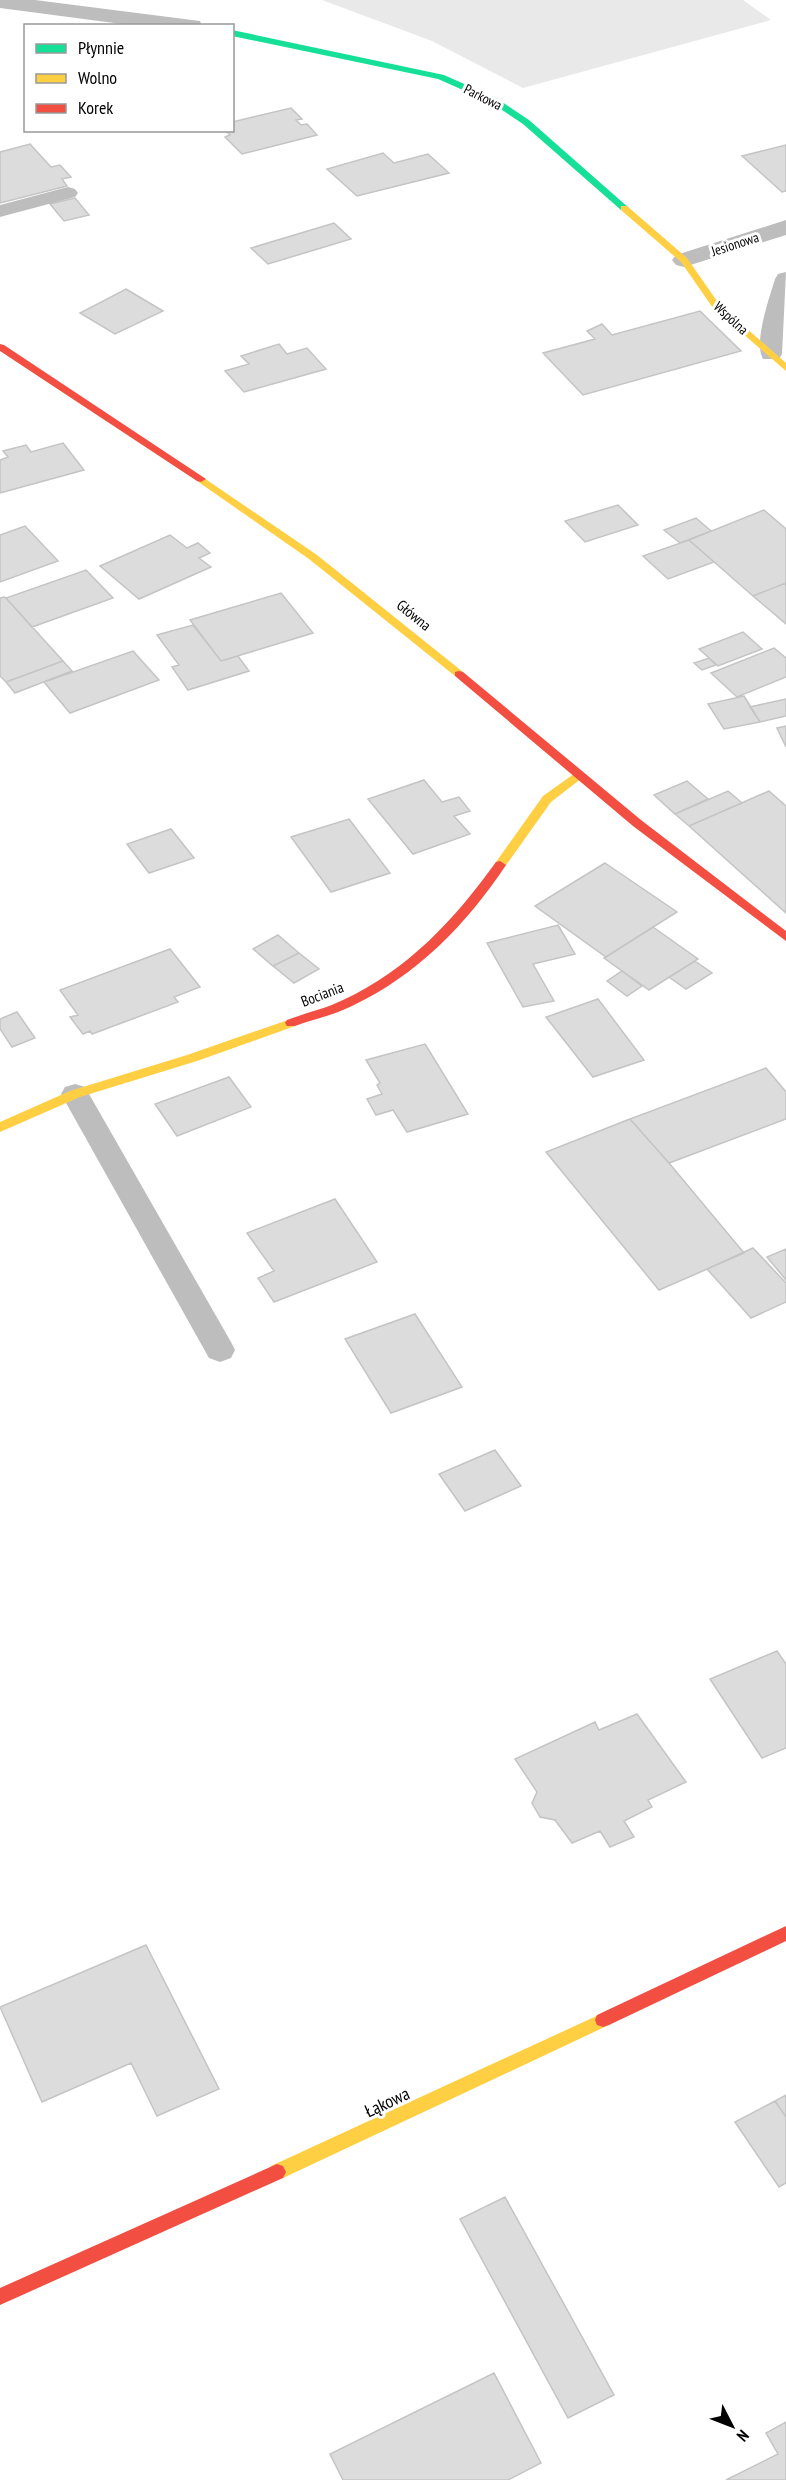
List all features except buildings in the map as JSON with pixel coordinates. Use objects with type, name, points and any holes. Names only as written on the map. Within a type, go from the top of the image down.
[{"type":"street","points":[[0,2],[176,24]]},
{"type":"street","name":"Parkowa","points":[[234,33],[441,77],[493,100],[526,122],[684,260]]},
{"type":"street","name":"Jesionowa","points":[[684,260],[786,227]]},
{"type":"street","name":"Wspólna","points":[[684,260],[716,306],[778,361]]},
{"type":"street","name":"Główna","points":[[0,347],[240,504],[313,557],[399,624],[578,775],[786,937]]},
{"type":"street","name":"Bociania","points":[[0,1127],[75,1094],[192,1058],[348,1003],[414,964],[444,937],[472,905],[547,799],[578,775]]},
{"type":"street","name":"Łąkowa","points":[[0,2297],[354,2138],[786,1933]]},
{"type":"lane","points":[[0,211],[68,194]]},
{"type":"lane","points":[[778,361],[774,320],[786,279]]},
{"type":"lane","points":[[75,1094],[220,1350]]},
{"type":"shaded area","points":[[322,0],[743,0],[771,20],[523,88],[432,41]]},
{"type":"traffic: fast","points":[[234,33],[441,77],[493,100],[526,122],[624,208]]},
{"type":"traffic: slow","points":[[624,208],[684,260],[716,306],[786,368]]},
{"type":"traffic: slow","points":[[201,479],[313,557],[459,674]]},
{"type":"traffic: slow","points":[[500,865],[547,799],[578,775]]},
{"type":"traffic: slow","points":[[0,1127],[75,1094],[192,1058],[291,1023]]},
{"type":"traffic: slow","points":[[277,2172],[603,2020]]},
{"type":"traffic: jam","points":[[0,347],[201,479]]},
{"type":"traffic: jam","points":[[459,674],[637,823],[786,937]]},
{"type":"traffic: jam","points":[[291,1023],[348,1003],[394,977],[451,926],[500,865]]},
{"type":"traffic: jam","points":[[603,2020],[786,1933]]},
{"type":"traffic: jam","points":[[0,2297],[277,2172]]}]
